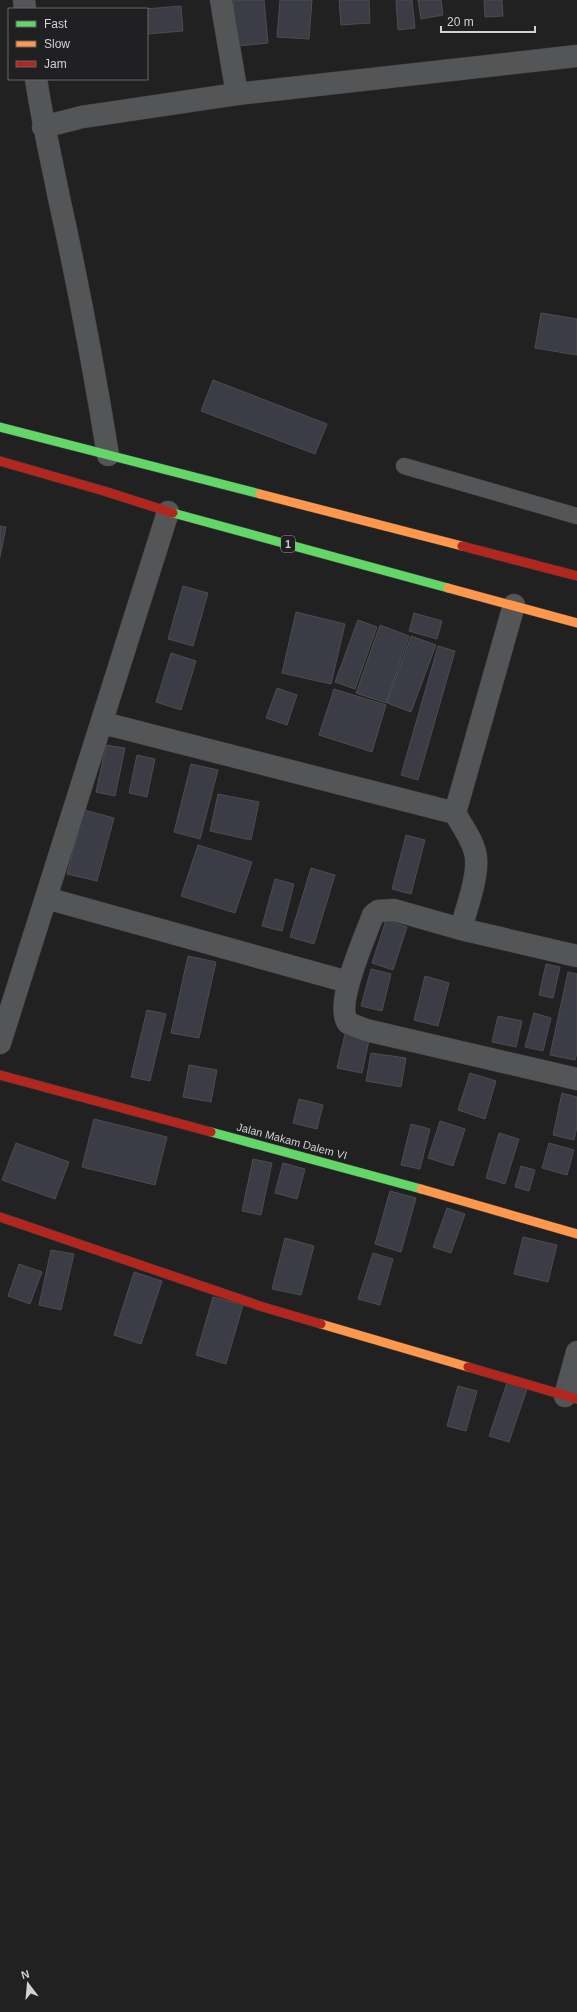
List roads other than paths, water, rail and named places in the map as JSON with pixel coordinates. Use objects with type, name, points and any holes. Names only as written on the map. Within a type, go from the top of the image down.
[{"type":"main road","points":[[0,427],[577,576]]},
{"type":"main road","name":"1","points":[[0,461],[104,491],[168,512],[577,623]]},
{"type":"main road","name":"Jalan Makam Dalem VI","points":[[0,1076],[340,1166],[577,1234]]},
{"type":"main road","points":[[0,1217],[263,1307],[571,1397]]},
{"type":"street","points":[[221,0],[237,94]]},
{"type":"street","points":[[43,127],[75,118],[237,94],[577,56]]},
{"type":"street","points":[[36,80],[43,127],[95,376],[108,455]]},
{"type":"street","points":[[0,1043],[103,724],[168,512]]},
{"type":"street","points":[[461,929],[475,872],[476,857],[470,841],[454,813],[514,605]]},
{"type":"street","points":[[103,724],[454,813]]},
{"type":"street","points":[[46,898],[348,982]]},
{"type":"street","points":[[577,956],[461,929],[394,910],[378,911],[373,915],[348,982],[344,1011],[348,1024],[366,1030],[577,1079]]},
{"type":"street","points":[[571,1397],[577,1352]]},
{"type":"lane","points":[[404,466],[577,516]]}]
